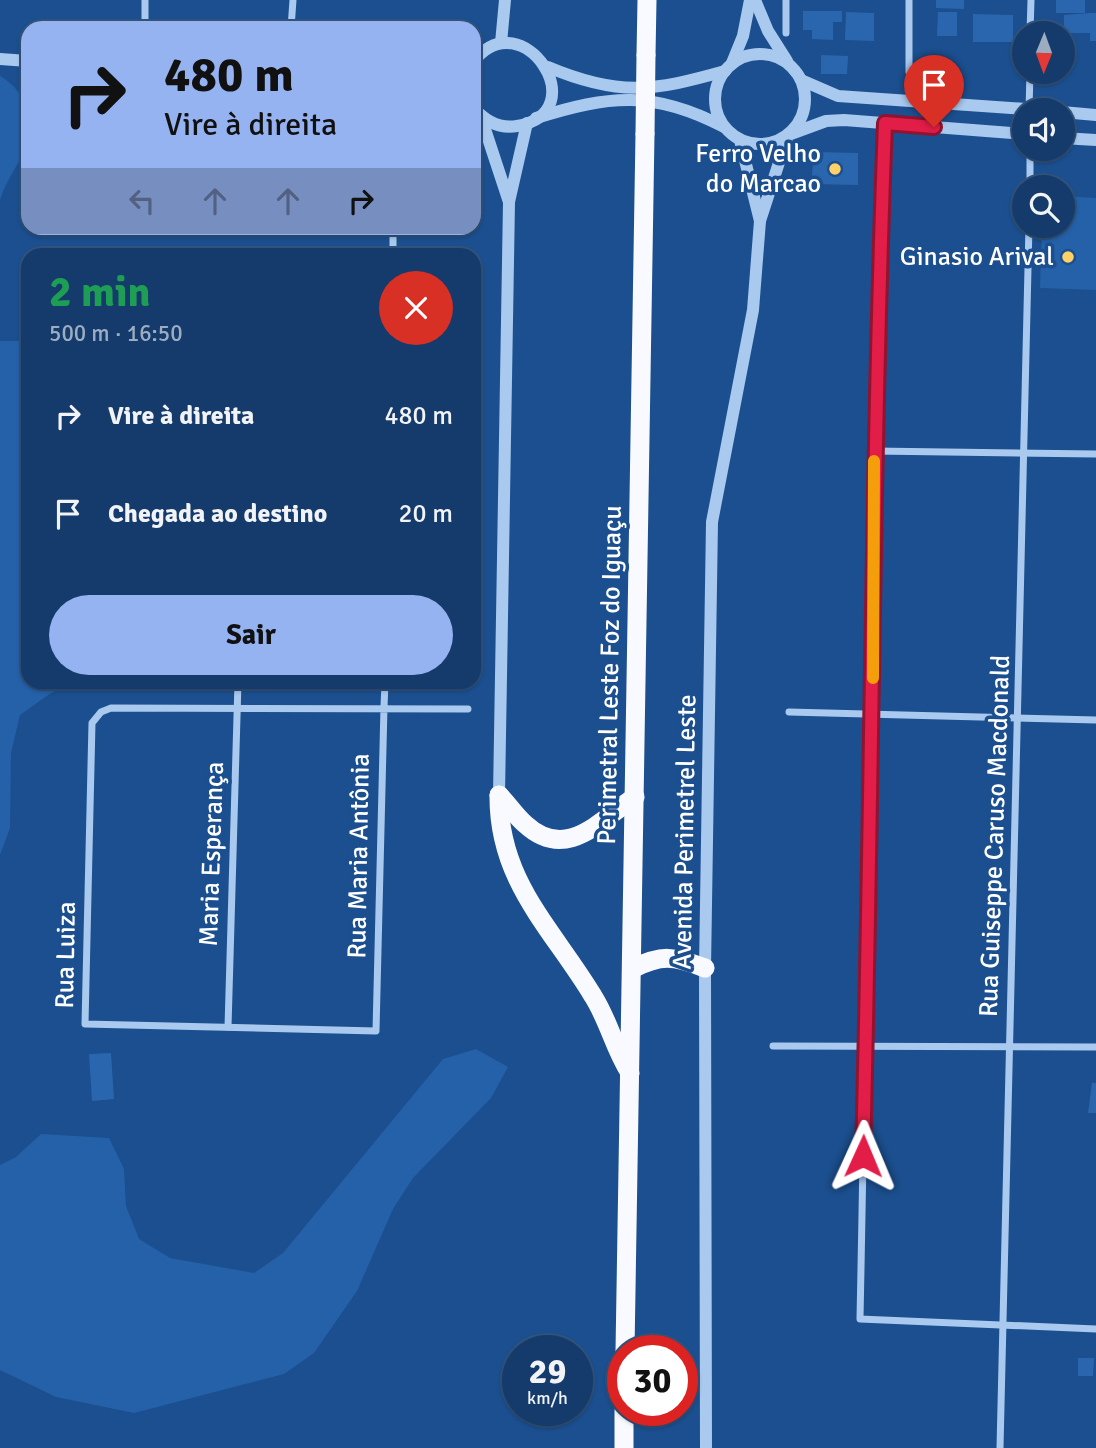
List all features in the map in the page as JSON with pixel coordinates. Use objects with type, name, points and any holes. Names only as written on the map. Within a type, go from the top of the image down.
[{"type":"highway","name":"Perimetral Leste Foz do Iguaçu","points":[[625,1335],[647,0]]},
{"type":"highway","points":[[499,795],[533,830],[560,838],[589,832],[635,797]]},
{"type":"highway","points":[[499,795],[501,828],[517,882],[594,997],[614,1049],[630,1073]]},
{"type":"highway","points":[[632,969],[656,957],[680,958],[705,968]]},
{"type":"highway","points":[[624,1426],[624,1448]]},
{"type":"street","points":[[145,0],[145,21]]},
{"type":"street","points":[[292,21],[293,0]]},
{"type":"street","points":[[501,43],[505,0]]},
{"type":"street","points":[[724,127],[715,99],[743,36],[750,0]]},
{"type":"street","points":[[755,0],[768,31],[801,80],[838,96],[1012,108]]},
{"type":"street","points":[[786,0],[786,33]]},
{"type":"street","points":[[909,0],[909,72]]},
{"type":"street","points":[[1030,21],[1031,0]]},
{"type":"street","points":[[481,51],[501,43],[529,47],[548,67],[578,80],[617,88],[641,89],[664,88],[761,54],[789,64]]},
{"type":"street","points":[[0,59],[21,60]]},
{"type":"street","points":[[499,795],[509,202],[531,121],[551,95],[548,67]]},
{"type":"street","points":[[788,135],[804,110],[801,80]]},
{"type":"street","points":[[481,115],[508,127],[590,103],[648,102],[690,109],[724,127],[740,140],[759,144],[826,121],[1012,133]]},
{"type":"street","points":[[1075,114],[1096,116]]},
{"type":"street","points":[[885,123],[874,451],[873,714],[860,1319],[1096,1329]]},
{"type":"street","points":[[481,124],[509,202]]},
{"type":"street","name":"Avenida Perimetrel Leste","points":[[706,1448],[705,968],[712,522],[753,310],[761,221],[788,135]]},
{"type":"street","points":[[1075,139],[1096,140]]},
{"type":"street","name":"Avenida Perimetrel Leste","points":[[740,140],[761,221]]},
{"type":"street","name":"Rua Guiseppe Caruso Macdonald","points":[[1000,1448],[1030,238]]},
{"type":"street","points":[[874,451],[1096,454]]},
{"type":"street","name":"Maria Esperança","points":[[228,1027],[238,689]]},
{"type":"street","name":"Rua Maria Antônia","points":[[376,1031],[385,689]]},
{"type":"street","name":"Rua Luiza","points":[[237,708],[111,708],[101,712],[92,723],[85,1024],[376,1031]]},
{"type":"street","points":[[237,708],[468,709]]},
{"type":"street","points":[[789,712],[1096,720]]},
{"type":"street","points":[[773,1046],[1096,1047]]},
{"type":"shaded area","points":[[0,76],[21,97],[21,156],[0,200]]},
{"type":"shaded area","name":"Ginasio Arival","points":[[1075,197],[1096,198],[1096,290],[1040,288],[1042,238],[1075,238]]},
{"type":"shaded area","points":[[0,341],[21,341],[21,689],[61,689],[20,715],[11,753],[10,828],[0,855]]},
{"type":"shaded area","points":[[476,1049],[508,1067],[491,1098],[413,1178],[393,1209],[357,1291],[314,1353],[284,1374],[134,1413],[56,1397],[0,1370],[0,1165],[16,1157],[41,1134],[109,1138],[124,1169],[126,1206],[139,1239],[170,1258],[254,1273],[283,1253],[443,1059]]},
{"type":"building","points":[[936,0],[964,0],[964,9],[936,8]]},
{"type":"building","points":[[1056,0],[1085,0],[1085,13],[1056,13]]},
{"type":"building","points":[[803,11],[842,11],[842,22],[833,22],[833,40],[812,39],[812,30],[803,30]]},
{"type":"building","points":[[846,12],[874,13],[874,41],[845,40]]},
{"type":"building","points":[[938,12],[957,12],[957,36],[937,36]]},
{"type":"building","points":[[1096,13],[1096,41],[1090,41],[1090,33],[1075,33],[1075,21],[1064,21],[1064,15]]},
{"type":"building","points":[[973,14],[1013,15],[1012,42],[973,42]]},
{"type":"building","points":[[821,55],[848,56],[847,74],[821,74]]},
{"type":"building","name":"Ferro Velho do Marcao","points":[[814,152],[858,153],[858,185],[811,184]]},
{"type":"building","points":[[111,1053],[114,1099],[92,1101],[89,1054]]},
{"type":"building","points":[[1092,1083],[1096,1083],[1096,1113],[1088,1113]]},
{"type":"building","points":[[1078,1358],[1094,1358],[1093,1376],[1078,1376]]},
{"type":"slow traffic","points":[[873,678],[874,461]]},
{"type":"place","name":"Ferro Velho do Marcao","points":[[835,169]]},
{"type":"place","name":"Ginasio Arival","points":[[1068,257]]},
{"type":"route","points":[[863,1156],[873,714],[874,451],[885,123],[934,127]]}]
